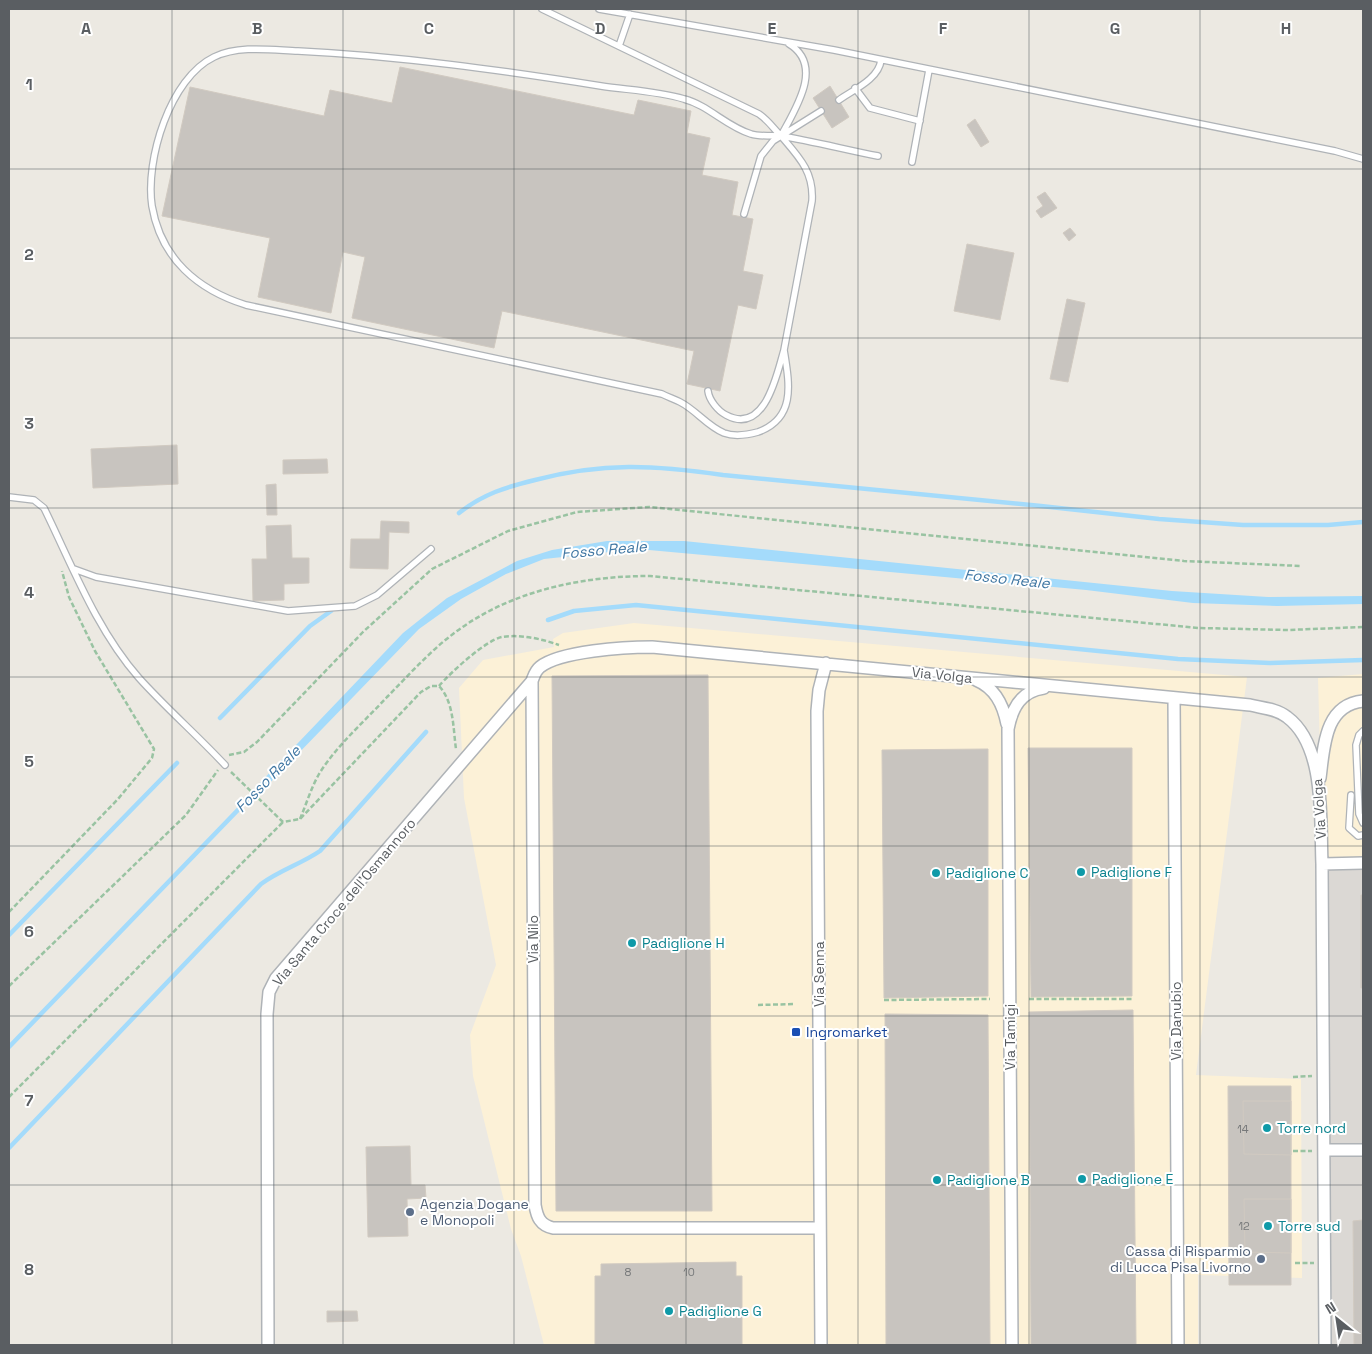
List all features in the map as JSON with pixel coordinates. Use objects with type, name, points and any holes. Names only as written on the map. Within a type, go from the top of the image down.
[{"type":"street","points":[[532,681],[539,668],[549,662],[618,648],[652,647],[826,663]]},
{"type":"street","name":"Via Volga","points":[[826,663],[1250,705],[1275,711],[1286,716],[1301,731],[1307,741],[1319,788],[1322,864],[1325,1345]]},
{"type":"street","name":"Via Senna","points":[[821,1345],[817,711],[819,690],[826,663]]},
{"type":"street","name":"Via Tamigi","points":[[970,678],[988,687],[995,693],[1005,712],[1008,729],[1012,1345]]},
{"type":"street","name":"Via Santa Croce dell'Osmannoro","points":[[268,1345],[267,1014],[269,992],[276,978],[532,681]]},
{"type":"street","name":"Via Nilo","points":[[532,681],[536,1212],[541,1223],[546,1226],[609,1228],[820,1228]]},
{"type":"street","name":"Via Tamigi","points":[[1008,729],[1012,712],[1022,696],[1040,688],[1056,686]]},
{"type":"street","name":"Via Danubio","points":[[1174,698],[1178,1345]]},
{"type":"street","points":[[1319,788],[1326,730],[1338,712],[1363,701]]},
{"type":"street","points":[[1322,864],[1363,863]]},
{"type":"street","points":[[1324,1150],[1363,1150]]},
{"type":"lane","points":[[542,9],[759,114],[769,121],[806,167],[812,193],[784,350],[770,397],[750,417],[736,419],[725,415],[711,400],[708,391]]},
{"type":"lane","points":[[599,9],[880,60],[1326,149],[1363,159]]},
{"type":"lane","points":[[619,46],[630,14]]},
{"type":"lane","points":[[778,41],[796,49],[806,64],[802,93],[781,136]]},
{"type":"lane","points":[[784,350],[789,391],[782,414],[761,431],[738,436],[725,433],[713,427],[680,402],[662,394],[246,305],[220,297],[181,267],[166,245],[156,225],[152,203],[152,186],[156,149],[174,97],[189,75],[216,56],[245,50],[316,52],[402,59],[559,79],[686,99],[752,134],[781,136],[878,156]]},
{"type":"lane","points":[[838,100],[878,71],[880,60]]},
{"type":"lane","points":[[912,162],[929,70]]},
{"type":"lane","points":[[855,88],[870,108],[920,121]]},
{"type":"lane","points":[[744,214],[761,156],[773,141],[821,111]]},
{"type":"lane","points":[[9,497],[34,500],[44,508],[95,612],[117,648],[138,677],[223,763]]},
{"type":"lane","points":[[74,569],[96,577],[288,611],[355,606],[377,595],[431,549]]},
{"type":"lane","points":[[1363,731],[1359,735],[1356,746],[1359,814],[1363,823]]},
{"type":"lane","points":[[1351,795],[1349,828],[1358,836],[1363,835]]},
{"type":"path","points":[[9,986],[186,815],[229,755],[244,752],[257,742],[363,632],[432,569],[508,531],[577,512],[650,508],[1184,561],[1301,566]]},
{"type":"path","points":[[9,912],[118,798],[152,758],[154,749],[151,741],[99,659],[69,598],[60,562],[62,545]]},
{"type":"path","points":[[300,820],[319,774],[342,744],[423,661],[453,634],[486,613],[514,600],[554,586],[587,579],[650,576],[1200,628],[1288,630],[1363,627]]},
{"type":"path","points":[[9,1097],[283,822],[300,820],[421,692],[430,686],[439,686],[461,664],[500,637],[521,636],[560,645]]},
{"type":"path","points":[[439,686],[450,703],[458,768]]},
{"type":"path","points":[[223,763],[283,822]]},
{"type":"path","points":[[1029,999],[1134,999]]},
{"type":"path","points":[[884,1000],[990,1000]]},
{"type":"path","points":[[758,1005],[795,1004]]},
{"type":"path","points":[[1293,1077],[1323,1076]]},
{"type":"path","points":[[1293,1151],[1324,1150]]},
{"type":"path","points":[[1295,1263],[1324,1263]]},
{"type":"shaded area","points":[[634,623],[1247,677],[1196,1075],[1301,1079],[1302,1278],[1198,1275],[1198,1345],[544,1345],[521,1256],[511,1229],[473,1076],[470,1035],[496,965],[464,798],[459,688],[483,660],[554,647],[553,639],[563,633]]},
{"type":"shaded area","points":[[1363,674],[1363,864],[1323,865],[1318,678]]},
{"type":"shaded area","points":[[1363,864],[1363,1345],[1326,1345],[1323,865]]},
{"type":"water","points":[[607,541],[684,541],[1172,591],[1268,597],[1363,596],[1363,604],[1277,606],[1193,603],[1086,590],[638,549],[544,559],[506,574],[461,599],[419,629],[260,793],[255,788],[403,633],[447,598],[517,561],[552,550]]},
{"type":"building","points":[[400,67],[634,115],[638,100],[691,111],[687,133],[710,138],[702,175],[738,182],[732,215],[753,219],[743,271],[763,275],[756,309],[738,305],[720,391],[687,384],[694,351],[502,311],[494,348],[352,318],[365,257],[343,252],[331,313],[258,297],[270,238],[162,216],[190,87],[324,116],[330,90],[392,103]]},
{"type":"building","points":[[830,86],[849,117],[832,128],[813,98]]},
{"type":"building","points":[[975,119],[989,142],[981,147],[967,125]]},
{"type":"building","points":[[1045,192],[1057,208],[1041,218],[1036,211],[1043,206],[1037,197]]},
{"type":"building","points":[[1070,228],[1076,235],[1069,241],[1063,233]]},
{"type":"building","points":[[967,244],[1014,253],[1000,320],[954,311]]},
{"type":"building","points":[[1067,299],[1085,303],[1068,382],[1050,379]]},
{"type":"building","points":[[177,445],[178,484],[93,488],[91,449]]},
{"type":"building","points":[[327,459],[328,473],[283,474],[283,460]]},
{"type":"building","points":[[276,484],[277,515],[267,515],[266,485]]},
{"type":"building","points":[[381,521],[409,522],[409,533],[389,532],[388,569],[350,568],[351,539],[380,539]]},
{"type":"building","points":[[291,525],[292,558],[309,558],[309,583],[284,584],[284,600],[253,601],[252,559],[267,559],[266,526]]},
{"type":"building","name":"Padiglione H","points":[[708,675],[712,1211],[556,1211],[552,676]]},
{"type":"building","name":"Padiglione F","points":[[1028,748],[1132,748],[1132,996],[1031,997]]},
{"type":"building","name":"Padiglione C","points":[[988,749],[988,996],[884,998],[882,750]]},
{"type":"building","points":[[1361,895],[1363,895],[1363,988],[1361,988]]},
{"type":"building","name":"Padiglione E","points":[[1133,1010],[1136,1345],[1031,1345],[1029,1012]]},
{"type":"building","name":"Padiglione B","points":[[885,1014],[988,1015],[990,1345],[886,1345]]},
{"type":"building","points":[[1362,1016],[1363,1016],[1363,1122]]},
{"type":"building","points":[[1228,1086],[1291,1086],[1291,1285],[1229,1285]]},
{"type":"building","name":"Torre nord","points":[[1243,1101],[1291,1101],[1291,1155],[1244,1154]]},
{"type":"building","points":[[410,1146],[411,1185],[425,1185],[426,1198],[407,1199],[408,1236],[368,1237],[366,1147]]},
{"type":"building","name":"Torre sud","points":[[1244,1199],[1291,1199],[1291,1253],[1245,1252]]},
{"type":"building","points":[[1363,1220],[1363,1345],[1354,1345],[1353,1221]]},
{"type":"building","name":"Padiglione G","points":[[736,1262],[736,1276],[742,1276],[742,1345],[595,1345],[595,1276],[601,1276],[601,1264]]},
{"type":"building","points":[[327,1311],[357,1311],[358,1321],[327,1322]]},
{"type":"waterway","points":[[459,513],[486,496],[524,483],[560,474],[606,468],[651,467],[1159,519],[1243,525],[1328,525],[1363,522]]},
{"type":"waterway","points":[[548,620],[574,611],[636,605],[1178,659],[1270,663],[1363,660]]},
{"type":"waterway","points":[[220,718],[310,626],[331,611]]},
{"type":"waterway","points":[[9,1148],[261,884],[320,851],[426,732]]},
{"type":"waterway","points":[[9,935],[177,763]]},
{"type":"waterway","name":"Fosso Reale","points":[[9,1047],[260,787]]},
{"type":"place","name":"Padiglione F","points":[[1081,872]]},
{"type":"place","name":"Padiglione C","points":[[936,873]]},
{"type":"place","name":"Padiglione H","points":[[632,943]]},
{"type":"place","name":"Ingromarket","points":[[796,1032]]},
{"type":"place","name":"Torre nord","points":[[1267,1128]]},
{"type":"place","name":"Padiglione E","points":[[1082,1179]]},
{"type":"place","name":"Padiglione B","points":[[937,1180]]},
{"type":"place","name":"Agenzia Dogane e Monopoli","points":[[410,1212]]},
{"type":"place","name":"Torre sud","points":[[1268,1226]]},
{"type":"place","name":"Cassa di Risparmio di Lucca Pisa Livorno","points":[[1261,1259]]},
{"type":"place","name":"Padiglione G","points":[[669,1311]]}]
